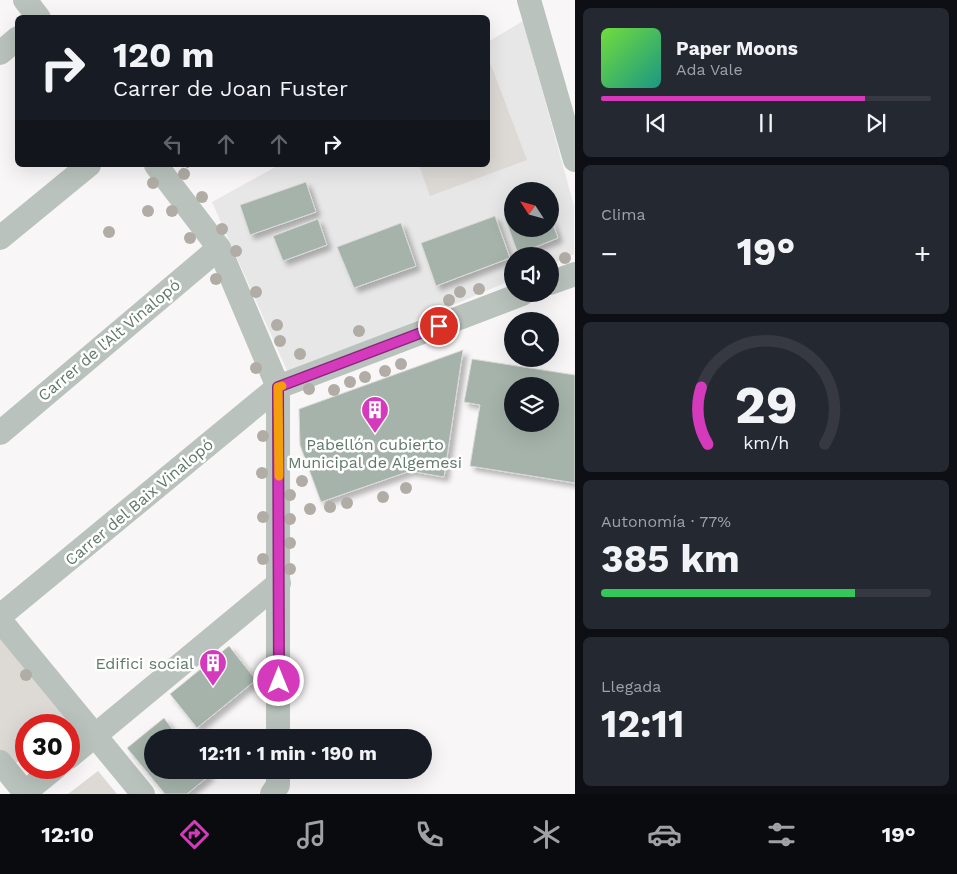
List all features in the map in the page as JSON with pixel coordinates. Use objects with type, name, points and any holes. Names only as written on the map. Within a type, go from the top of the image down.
[{"type":"street","points":[[25,0],[37,15]]},
{"type":"street","points":[[529,0],[574,160]]},
{"type":"street","points":[[0,53],[15,40]]},
{"type":"street","points":[[0,238],[87,167]]},
{"type":"street","points":[[158,167],[219,248],[278,387],[278,729]]},
{"type":"street","name":"Carrer de l'Alt Vinalopó","points":[[0,433],[219,248]]},
{"type":"street","points":[[559,280],[574,274]]},
{"type":"street","name":"Carrer del Baix Vinalopó","points":[[0,618],[278,387],[504,301]]},
{"type":"street","points":[[80,748],[279,583]]},
{"type":"street","points":[[0,618],[143,794]]},
{"type":"street","points":[[0,762],[25,793],[42,779]]},
{"type":"street","points":[[272,794],[278,785],[278,779]]},
{"type":"shaded area","points":[[523,21],[574,206],[574,254],[559,261],[559,247],[504,247],[504,283],[289,375],[212,202],[275,167],[490,167],[490,41]]},
{"type":"shaded area","points":[[490,65],[527,160],[430,196],[420,167],[490,167]]},
{"type":"shaded area","points":[[0,627],[72,714],[15,714],[15,764],[12,766],[0,752]]},
{"type":"shaded area","points":[[98,771],[117,794],[68,794]]},
{"type":"building","points":[[306,182],[316,212],[250,235],[240,205]]},
{"type":"building","points":[[495,216],[506,247],[504,247],[504,260],[436,286],[421,243]]},
{"type":"building","points":[[318,219],[327,245],[283,261],[273,236]]},
{"type":"building","points":[[401,223],[416,266],[354,288],[337,247]]},
{"type":"building","points":[[512,238],[558,238],[536,247],[515,247]]},
{"type":"building","name":"Pabellón cubierto Municipal de Algemesi","points":[[463,350],[444,477],[410,471],[321,502],[300,445],[299,409]]},
{"type":"building","points":[[472,359],[504,364],[504,367],[524,367],[575,375],[575,483],[470,466],[480,405],[464,402]]},
{"type":"building","name":"Edifici social","points":[[229,646],[256,680],[197,728],[170,694]]},
{"type":"building","points":[[164,718],[172,729],[150,729]]},
{"type":"building","points":[[144,734],[144,769],[127,748]]},
{"type":"building","points":[[153,779],[205,779],[187,794],[165,794]]},
{"type":"slow traffic","points":[[279,476],[278,387],[282,386]]},
{"type":"place","name":"Pabellón cubierto Municipal de Algemesi","points":[[375,434]]},
{"type":"place","name":"Edifici social","points":[[213,687]]},
{"type":"route","points":[[279,681],[278,387],[439,326]]}]
